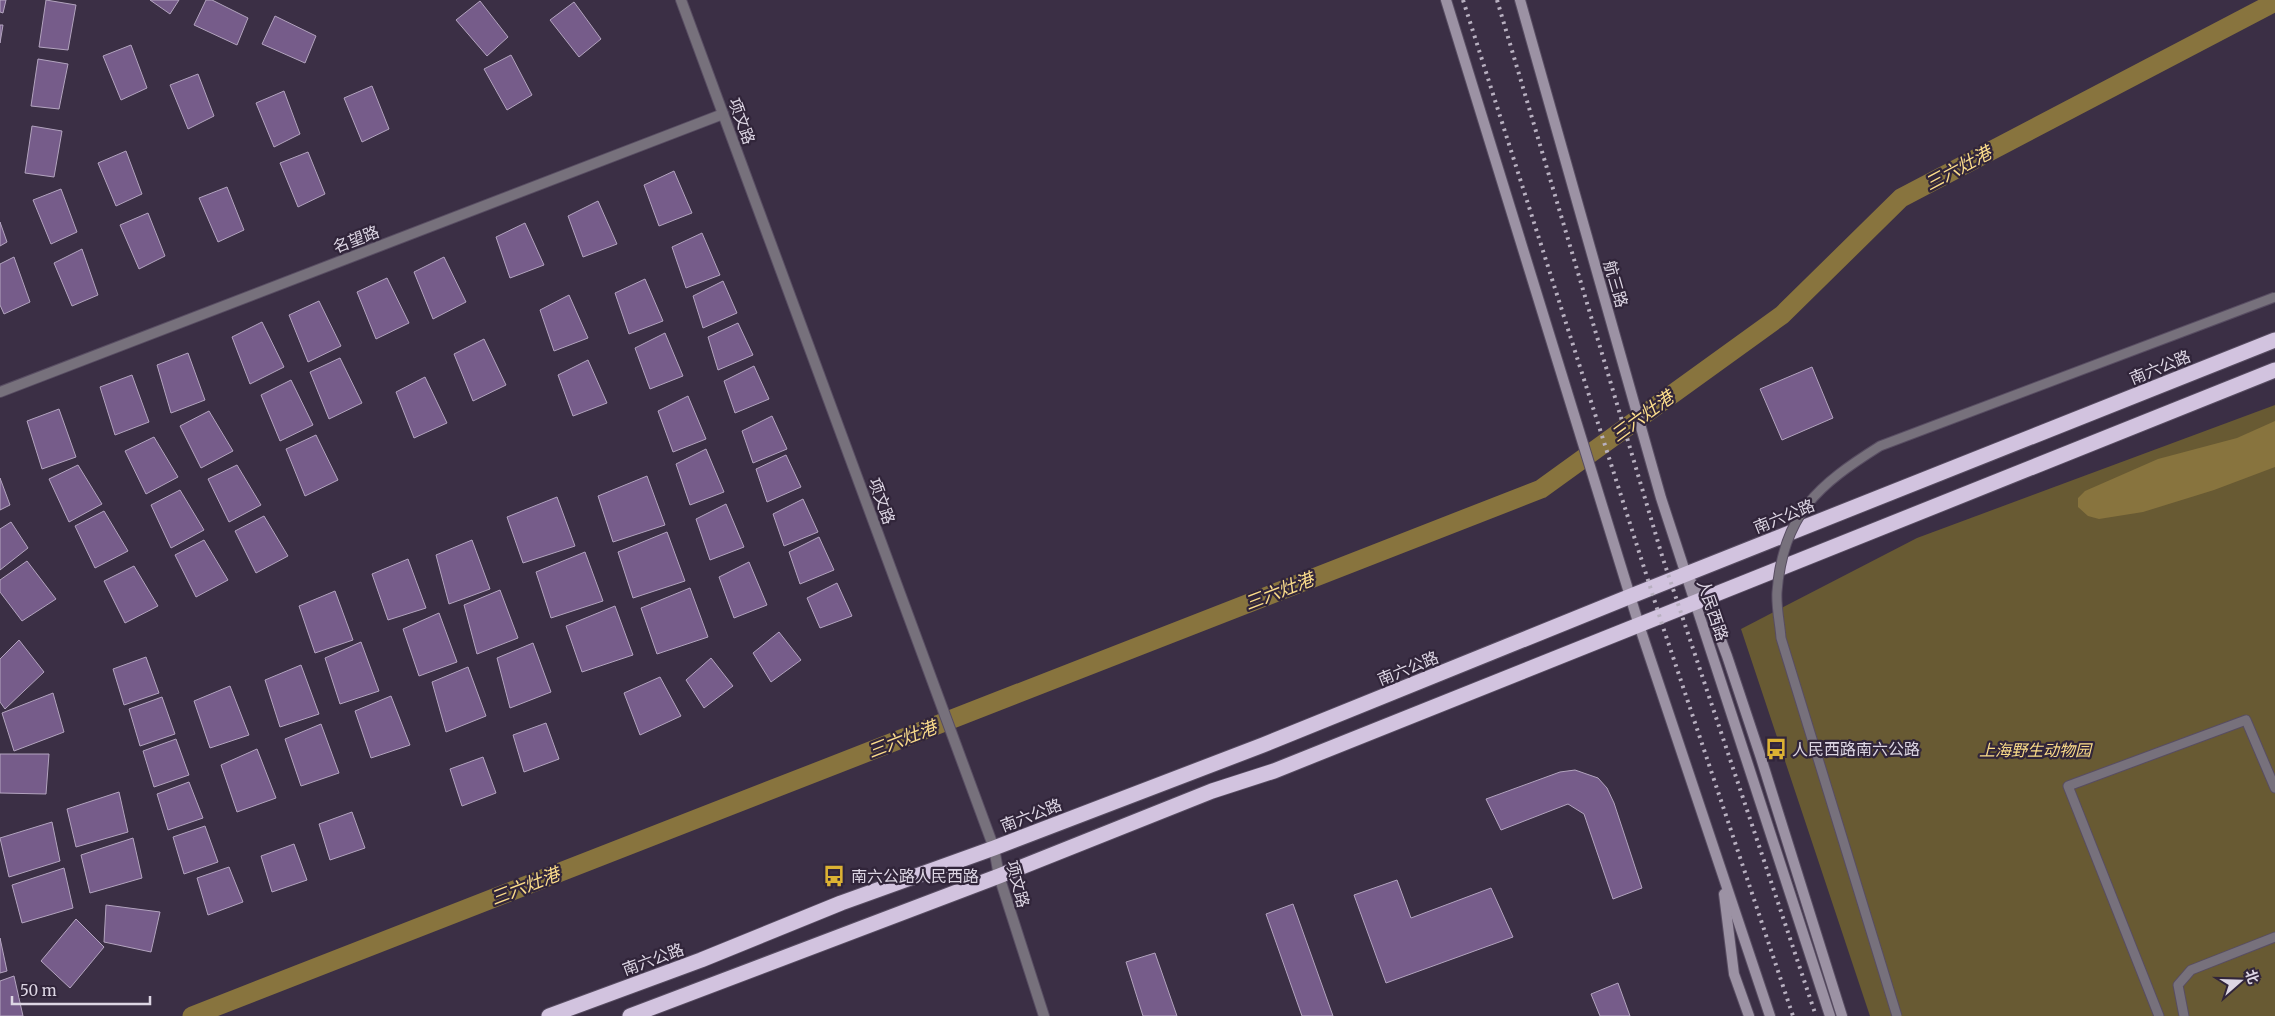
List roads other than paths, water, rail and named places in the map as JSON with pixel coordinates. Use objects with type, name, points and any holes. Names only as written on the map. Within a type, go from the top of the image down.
[{"type":"highway","name":"南六公路","points":[[549,1016],[701,960],[841,903],[994,848],[1263,745],[1630,596],[2275,340]]},
{"type":"highway","points":[[630,1016],[999,876],[1212,791],[1274,771],[2275,370]]},
{"type":"main road","points":[[1446,0],[1639,625],[1770,1016]]},
{"type":"main road","name":"航三路","points":[[1520,0],[1661,498],[1685,575]]},
{"type":"main road","name":"人民西路","points":[[1685,575],[1700,599],[1761,758],[1842,1016]]},
{"type":"main road","name":"人民西路","points":[[1700,599],[1830,1016]]},
{"type":"main road","points":[[1721,870],[1734,974],[1749,1016]]},
{"type":"street","name":"项文路","points":[[681,0],[994,848],[999,876],[1044,1016]]},
{"type":"street","name":"名望路","points":[[0,392],[723,114]]},
{"type":"lane","points":[[1897,1016],[1782,638],[1777,594],[1784,550],[1796,520],[1808,503],[1838,472],[1880,446],[2275,297]]},
{"type":"lane","points":[[2159,1016],[2068,786],[2246,720],[2275,788]]},
{"type":"lane","points":[[2184,1016],[2178,985],[2191,970],[2275,936]]},
{"type":"waterway","name":"三六灶港","points":[[192,1016],[1541,489],[1782,315],[1901,198],[2275,2]]},
{"type":"railway","points":[[1463,0],[1662,624],[1793,1016]]},
{"type":"railway","points":[[1497,0],[1663,559],[1816,1016]]},
{"type":"place","name":"人民西路南六公路","points":[[1776,749]]},
{"type":"place","name":"南六公路人民西路","points":[[834,876]]},
{"type":"park label","name":"上海野生动物园","points":[[2035,750]]}]
